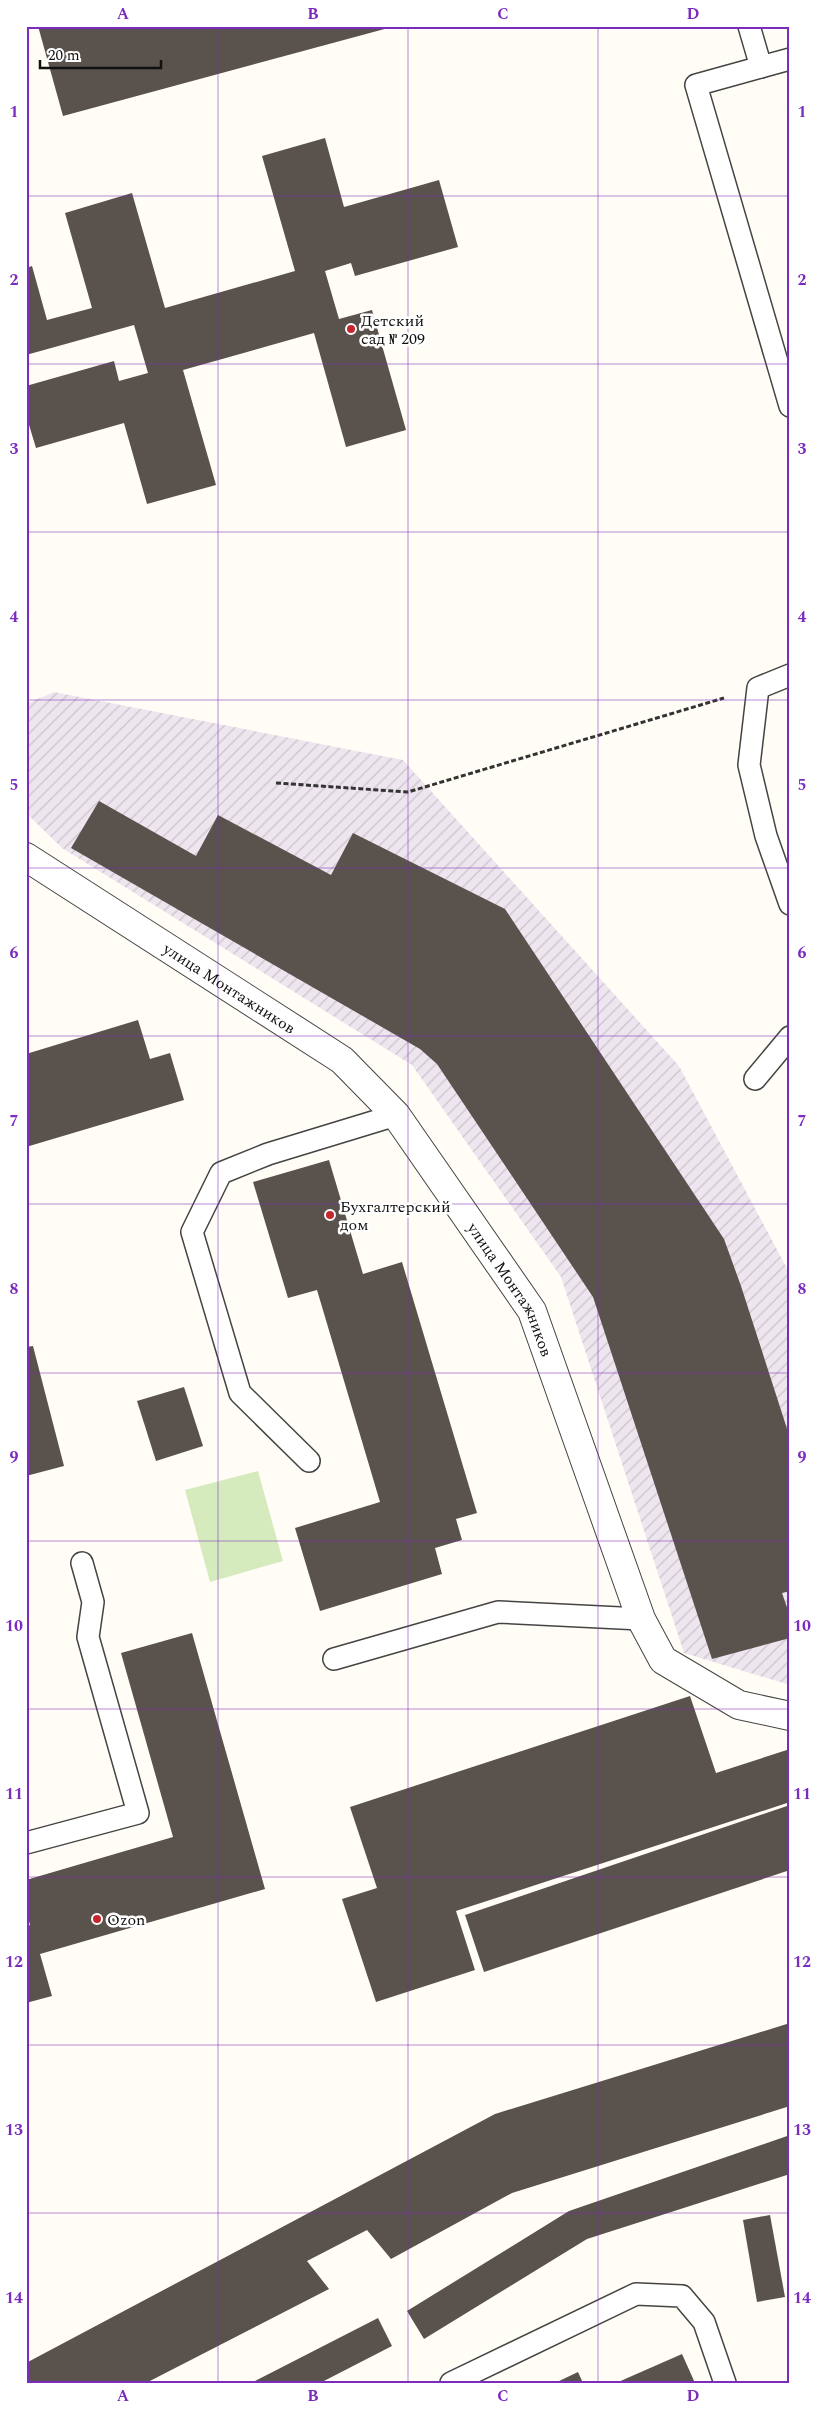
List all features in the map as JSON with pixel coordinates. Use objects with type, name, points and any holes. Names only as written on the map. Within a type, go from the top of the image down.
[{"type":"street","name":"улица Монтажников","points":[[26,856],[342,1060],[396,1115],[532,1311],[641,1618],[663,1660],[739,1705],[790,1716]]},
{"type":"lane","points":[[749,26],[761,67]]},
{"type":"lane","points":[[790,59],[696,85],[790,406]]},
{"type":"lane","points":[[790,675],[758,688],[749,765],[766,836],[790,904]]},
{"type":"lane","points":[[754,1079],[790,1037]]},
{"type":"lane","points":[[309,1461],[240,1393],[192,1232],[221,1173],[268,1154],[396,1115]]},
{"type":"lane","points":[[26,1843],[138,1813],[88,1637],[93,1602],[82,1563]]},
{"type":"lane","points":[[334,1659],[498,1612],[641,1618]]},
{"type":"lane","points":[[451,2383],[636,2294],[682,2296],[704,2322],[725,2383]]},
{"type":"path","points":[[276,783],[408,792],[758,688]]},
{"type":"shaded area","points":[[54,692],[403,760],[679,1066],[790,1274],[790,1685],[684,1653],[561,1277],[412,1065],[62,848],[26,813],[26,704]]},
{"type":"green space","points":[[258,1471],[283,1561],[210,1582],[185,1490]]},
{"type":"building","points":[[38,26],[392,26],[392,27],[63,116]]},
{"type":"building","points":[[325,138],[344,207],[439,180],[458,247],[355,276],[351,263],[325,271],[339,319],[372,310],[406,430],[346,447],[314,333],[183,370],[216,485],[147,504],[124,423],[36,448],[26,415],[26,386],[114,361],[119,381],[148,373],[134,325],[26,355],[26,268],[32,266],[47,320],[92,308],[65,213],[132,193],[165,308],[295,271],[262,156]]},
{"type":"building","points":[[99,801],[196,856],[218,815],[331,875],[353,833],[505,909],[724,1239],[790,1438],[790,1591],[782,1593],[790,1616],[790,1638],[712,1659],[593,1297],[437,1064],[420,1049],[71,848]]},
{"type":"building","points":[[138,1020],[150,1059],[170,1053],[184,1100],[26,1147],[26,1054]]},
{"type":"building","points":[[329,1160],[363,1274],[402,1262],[477,1513],[456,1519],[462,1540],[435,1548],[442,1574],[320,1611],[295,1528],[380,1502],[317,1290],[288,1298],[253,1182]]},
{"type":"building","points":[[33,1346],[64,1466],[26,1476],[26,1347]]},
{"type":"building","points":[[184,1387],[203,1446],[156,1461],[137,1401]]},
{"type":"building","points":[[192,1633],[265,1889],[40,1954],[52,1996],[26,2003],[26,1927],[30,1925],[26,1911],[26,1880],[173,1837],[121,1653]]},
{"type":"building","points":[[690,1696],[716,1773],[790,1749],[790,1802],[456,1911],[475,1970],[376,2002],[342,1899],[377,1888],[350,1807]]},
{"type":"building","points":[[790,1805],[790,1870],[484,1972],[465,1915]]},
{"type":"building","points":[[790,2023],[790,2106],[512,2193],[391,2259],[367,2230],[307,2261],[329,2289],[146,2383],[26,2383],[26,2363],[495,2114]]},
{"type":"building","points":[[790,2135],[790,2174],[587,2239],[424,2339],[407,2311],[569,2211]]},
{"type":"building","points":[[770,2215],[785,2297],[757,2302],[743,2220]]},
{"type":"building","points":[[378,2318],[392,2346],[320,2383],[251,2383]]},
{"type":"building","points":[[682,2354],[695,2383],[616,2383]]},
{"type":"building","points":[[578,2372],[583,2383],[555,2383]]},
{"type":"place","name":"Детский сад № 209","points":[[351,329]]},
{"type":"place","name":"Бухгалтерский дом","points":[[330,1215]]},
{"type":"place","name":"Ozon","points":[[97,1919]]}]
